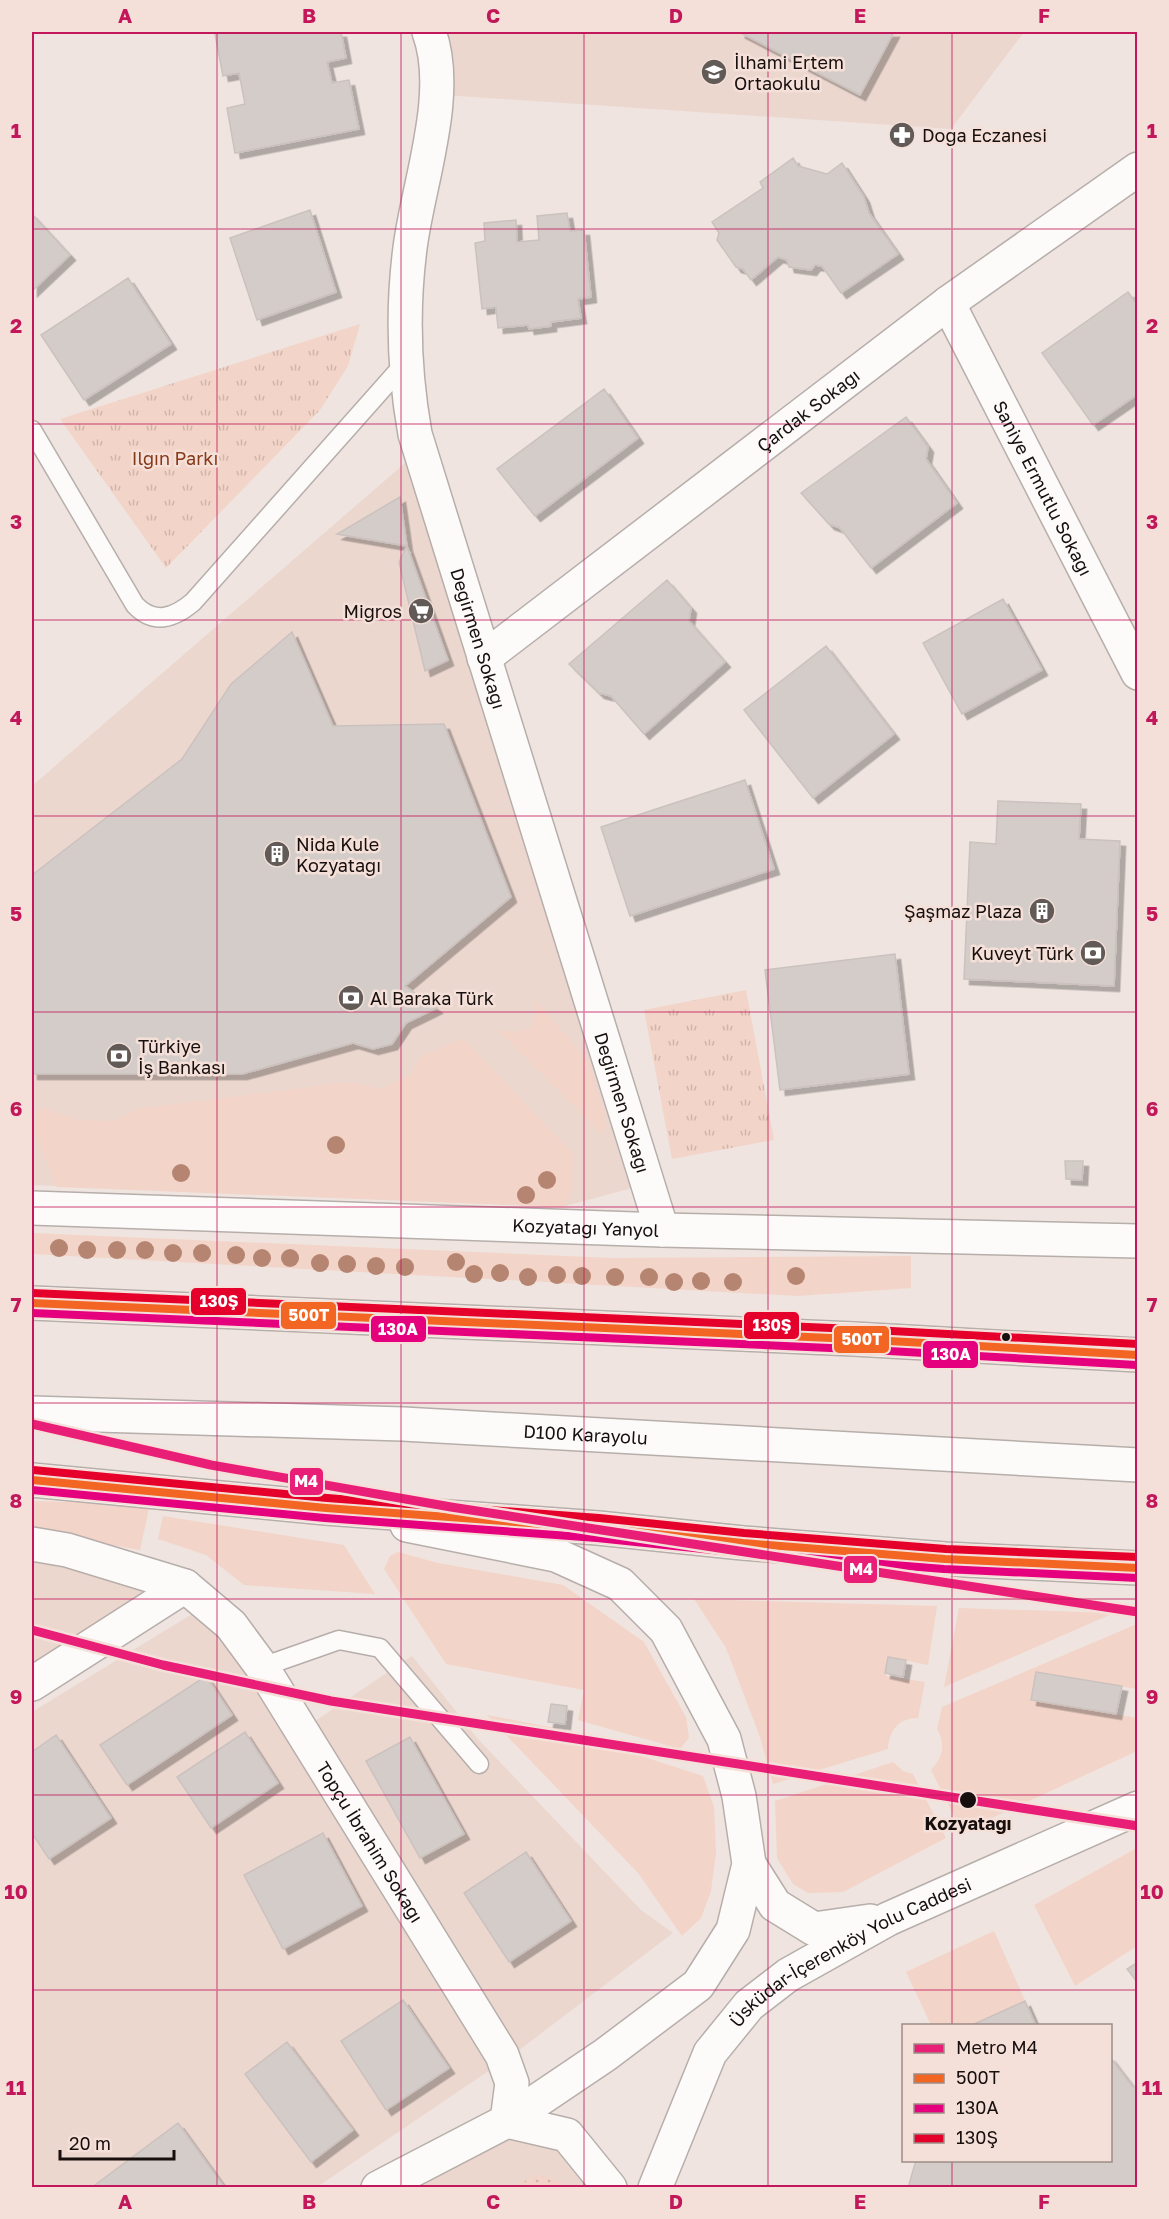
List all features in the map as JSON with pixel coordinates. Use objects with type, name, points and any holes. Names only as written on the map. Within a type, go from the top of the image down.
[{"type":"main road","name":"Değirmen Sokağı","points":[[429,32],[434,60],[434,108],[426,169],[410,245],[405,304],[406,362],[417,447],[662,1230]]},
{"type":"main road","name":"Çardak Sokağı","points":[[484,658],[948,303],[1137,169]]},
{"type":"main road","name":"Saniye Ermutlu Sokağı","points":[[948,303],[1137,673]]},
{"type":"main road","name":"Kozyatağı Yanyol","points":[[32,1208],[662,1230],[1137,1241]]},
{"type":"main road","points":[[32,1303],[854,1338],[1137,1355]]},
{"type":"main road","name":"D100 Karayolu","points":[[32,1413],[403,1424],[1137,1465]]},
{"type":"main road","points":[[32,1480],[326,1509],[598,1528],[742,1543],[945,1559],[1137,1569]]},
{"type":"main road","points":[[326,1509],[556,1555],[620,1584],[666,1630],[724,1739],[739,1796],[748,1864],[733,1930],[698,1985],[605,2055],[507,2121],[378,2187]]},
{"type":"main road","name":"Topçu İbrahim Sokağı","points":[[32,1545],[68,1550],[185,1586],[231,1625],[262,1667],[502,2055],[512,2083],[507,2121]]},
{"type":"main road","points":[[32,1684],[185,1586]]},
{"type":"main road","name":"Üsküdar-İçerenköy Yolu Caddesi","points":[[655,2187],[710,2053],[749,2005],[788,1975],[888,1919],[1137,1808]]},
{"type":"main road","points":[[748,1864],[775,1905],[814,1929],[888,1919]]},
{"type":"main road","points":[[507,2121],[567,2135],[610,2187]]},
{"type":"lane","points":[[32,430],[140,610],[153,617],[176,615],[200,594],[406,362]]},
{"type":"lane","points":[[262,1667],[339,1640],[380,1648],[479,1764]]},
{"type":"shaded area","name":"İlhami Ertem Ortaokulu","points":[[435,32],[1024,32],[951,129],[429,94]]},
{"type":"shaded area","points":[[412,457],[647,1184],[562,1207],[32,1185],[32,786]]},
{"type":"shaded area","points":[[32,1556],[185,1586],[32,1675]]},
{"type":"shaded area","points":[[192,1614],[230,1649],[490,2070],[317,2187],[32,2188],[32,1712]]},
{"type":"shaded area","points":[[412,1656],[477,1738],[641,1910],[673,1933],[518,2051],[315,1721]]},
{"type":"shaded area","points":[[507,2121],[567,2135],[610,2188],[378,2188]]},
{"type":"green space","name":"Ilgın Parkı","points":[[360,324],[348,366],[320,410],[166,568],[60,419]]},
{"type":"green space","points":[[746,990],[774,1140],[672,1159],[644,1010]]},
{"type":"green space","points":[[534,999],[589,1062],[607,1125],[602,1134],[498,1030],[515,1032],[530,1029],[537,1014]]},
{"type":"green space","points":[[463,1039],[574,1155],[570,1197],[562,1207],[57,1187],[33,1128],[40,1107],[78,1120],[115,1121],[137,1109],[348,1082],[382,1089],[411,1074],[422,1056]]},
{"type":"green space","points":[[32,1233],[612,1258],[911,1256],[911,1288],[798,1296],[32,1254]]},
{"type":"green space","points":[[32,1501],[150,1504],[140,1550],[32,1530]]},
{"type":"green space","points":[[163,1516],[344,1545],[375,1594],[244,1585],[206,1555],[158,1539]]},
{"type":"green space","points":[[398,1552],[438,1563],[563,1585],[644,1642],[686,1717],[689,1738],[680,1749],[578,1720],[584,1690],[446,1664],[384,1569],[390,1556]]},
{"type":"green space","points":[[694,1599],[937,1606],[928,1665],[889,1657],[886,1676],[925,1682],[918,1718],[905,1720],[896,1726],[890,1736],[888,1749],[773,1784],[760,1737],[726,1648]]},
{"type":"green space","points":[[959,1608],[1114,1613],[944,1687]]},
{"type":"green space","points":[[1137,1624],[1137,1689],[1037,1672],[1032,1700],[1137,1718],[1137,1751],[962,1832],[931,1770],[942,1750],[942,1740],[937,1729],[942,1707]]},
{"type":"green space","points":[[487,1715],[555,1728],[703,1776],[714,1807],[716,1853],[711,1891],[701,1918],[682,1936],[638,1873]]},
{"type":"green space","points":[[893,1762],[903,1771],[913,1774],[946,1838],[843,1892],[808,1893],[793,1884],[777,1858],[775,1801]]},
{"type":"green space","points":[[1137,1848],[1137,1946],[1075,1986],[1034,1905]]},
{"type":"green space","points":[[994,1931],[1036,2024],[931,2024],[906,1972]]},
{"type":"green space","points":[[536,2174],[575,2187],[516,2187]]},
{"type":"building","points":[[227,32],[341,32],[346,58],[327,62],[332,83],[349,80],[359,129],[235,153],[227,108],[245,104],[239,73],[223,76],[215,34]]},
{"type":"building","points":[[739,32],[894,32],[860,95]]},
{"type":"building","points":[[793,158],[798,166],[827,174],[842,163],[864,197],[869,213],[898,254],[841,293],[822,266],[815,265],[811,270],[789,267],[787,260],[778,257],[751,280],[743,269],[736,267],[717,240],[719,233],[712,222],[763,188],[760,182]]},
{"type":"building","points":[[310,210],[336,292],[257,320],[230,238]]},
{"type":"building","points":[[567,213],[570,231],[584,230],[591,297],[578,299],[581,318],[551,322],[551,326],[529,329],[528,325],[498,328],[496,307],[482,309],[475,243],[485,241],[484,223],[516,220],[517,242],[539,240],[537,216]]},
{"type":"building","points":[[32,214],[70,255],[32,291]]},
{"type":"building","points":[[128,278],[171,344],[84,400],[41,335]]},
{"type":"building","points":[[1128,292],[1138,306],[1138,394],[1093,425],[1042,353]]},
{"type":"building","points":[[604,389],[638,438],[535,516],[497,469]]},
{"type":"building","points":[[906,417],[928,447],[926,459],[957,503],[871,568],[840,528],[829,524],[801,493]]},
{"type":"building","points":[[400,497],[407,546],[337,534]]},
{"type":"building","name":"Migros","points":[[407,546],[448,660],[425,671],[399,562]]},
{"type":"building","points":[[667,580],[691,608],[689,621],[725,662],[644,734],[611,696],[599,693],[569,664]]},
{"type":"building","points":[[1003,599],[1042,670],[962,714],[923,643]]},
{"type":"building","name":"Nida Kule Kozyatağı","points":[[292,632],[333,726],[444,724],[511,897],[405,986],[437,1008],[406,1023],[392,1044],[373,1049],[353,1043],[242,1074],[32,1074],[32,875],[182,759],[231,684]]},
{"type":"building","points":[[826,646],[894,734],[813,798],[744,710]]},
{"type":"building","points":[[745,780],[774,869],[630,916],[601,827]]},
{"type":"building","name":"Şaşmaz Plaza","points":[[998,801],[1081,804],[1079,839],[1120,841],[1114,986],[964,979],[970,842],[996,844]]},
{"type":"building","points":[[895,954],[909,1074],[780,1090],[765,970]]},
{"type":"building","points":[[1065,1161],[1083,1161],[1082,1180],[1066,1179]]},
{"type":"building","points":[[888,1657],[906,1660],[903,1677],[885,1673]]},
{"type":"building","points":[[1036,1672],[1122,1686],[1116,1714],[1031,1700]]},
{"type":"building","points":[[206,1676],[232,1715],[127,1785],[100,1745]]},
{"type":"building","points":[[551,1704],[567,1706],[565,1724],[548,1722]]},
{"type":"building","points":[[245,1732],[278,1783],[211,1828],[177,1777]]},
{"type":"building","points":[[56,1735],[111,1818],[49,1859],[32,1833],[32,1752]]},
{"type":"building","points":[[410,1737],[464,1834],[420,1858],[366,1761]]},
{"type":"building","points":[[323,1833],[362,1906],[283,1949],[244,1875]]},
{"type":"building","points":[[526,1852],[571,1921],[509,1962],[464,1893]]},
{"type":"building","points":[[1138,1962],[1138,1983],[1127,1969]]},
{"type":"building","points":[[403,2000],[449,2068],[386,2110],[341,2041]]},
{"type":"building","points":[[1025,2001],[1035,2024],[974,2024]]},
{"type":"building","points":[[287,2042],[353,2130],[311,2162],[245,2074]]},
{"type":"building","points":[[1112,2060],[1133,2087],[1138,2085],[1138,2188],[908,2188],[915,2162],[1112,2162]]},
{"type":"building","points":[[178,2123],[225,2188],[91,2188]]},
{"type":"metro line","name":"M4","points":[[32,1424],[211,1465],[451,1507],[1138,1612]]},
{"type":"metro line","name":"M4","points":[[32,1630],[163,1665],[331,1701],[1138,1826]]},
{"type":"transit line","name":"130Ş","points":[[32,1293],[854,1329],[1138,1344]]},
{"type":"transit line","name":"500T","points":[[32,1303],[854,1339],[1138,1355]]},
{"type":"transit line","name":"130A","points":[[32,1313],[853,1349],[1137,1365]]},
{"type":"transit line","name":"130Ş","points":[[33,1470],[327,1498],[599,1518],[744,1533],[946,1549],[1138,1557]]},
{"type":"transit line","name":"500T","points":[[32,1480],[326,1508],[598,1528],[743,1543],[945,1559],[1138,1568]]},
{"type":"transit line","name":"130A","points":[[32,1490],[325,1518],[597,1538],[742,1553],[944,1569],[1138,1578]]},
{"type":"place","name":"İlhami Ertem Ortaokulu","points":[[714,72]]},
{"type":"place","name":"Doğa Eczanesi","points":[[902,135]]},
{"type":"place","name":"Migros","points":[[421,611]]},
{"type":"place","name":"Nida Kule Kozyatağı","points":[[277,854]]},
{"type":"place","name":"Şaşmaz Plaza","points":[[1042,911]]},
{"type":"place","name":"Kuveyt Türk","points":[[1093,953]]},
{"type":"place","name":"Al Baraka Türk","points":[[351,998]]},
{"type":"place","name":"Türkiye İş Bankası","points":[[119,1056]]},
{"type":"place","name":"Kozyatağı","points":[[968,1800]]}]
